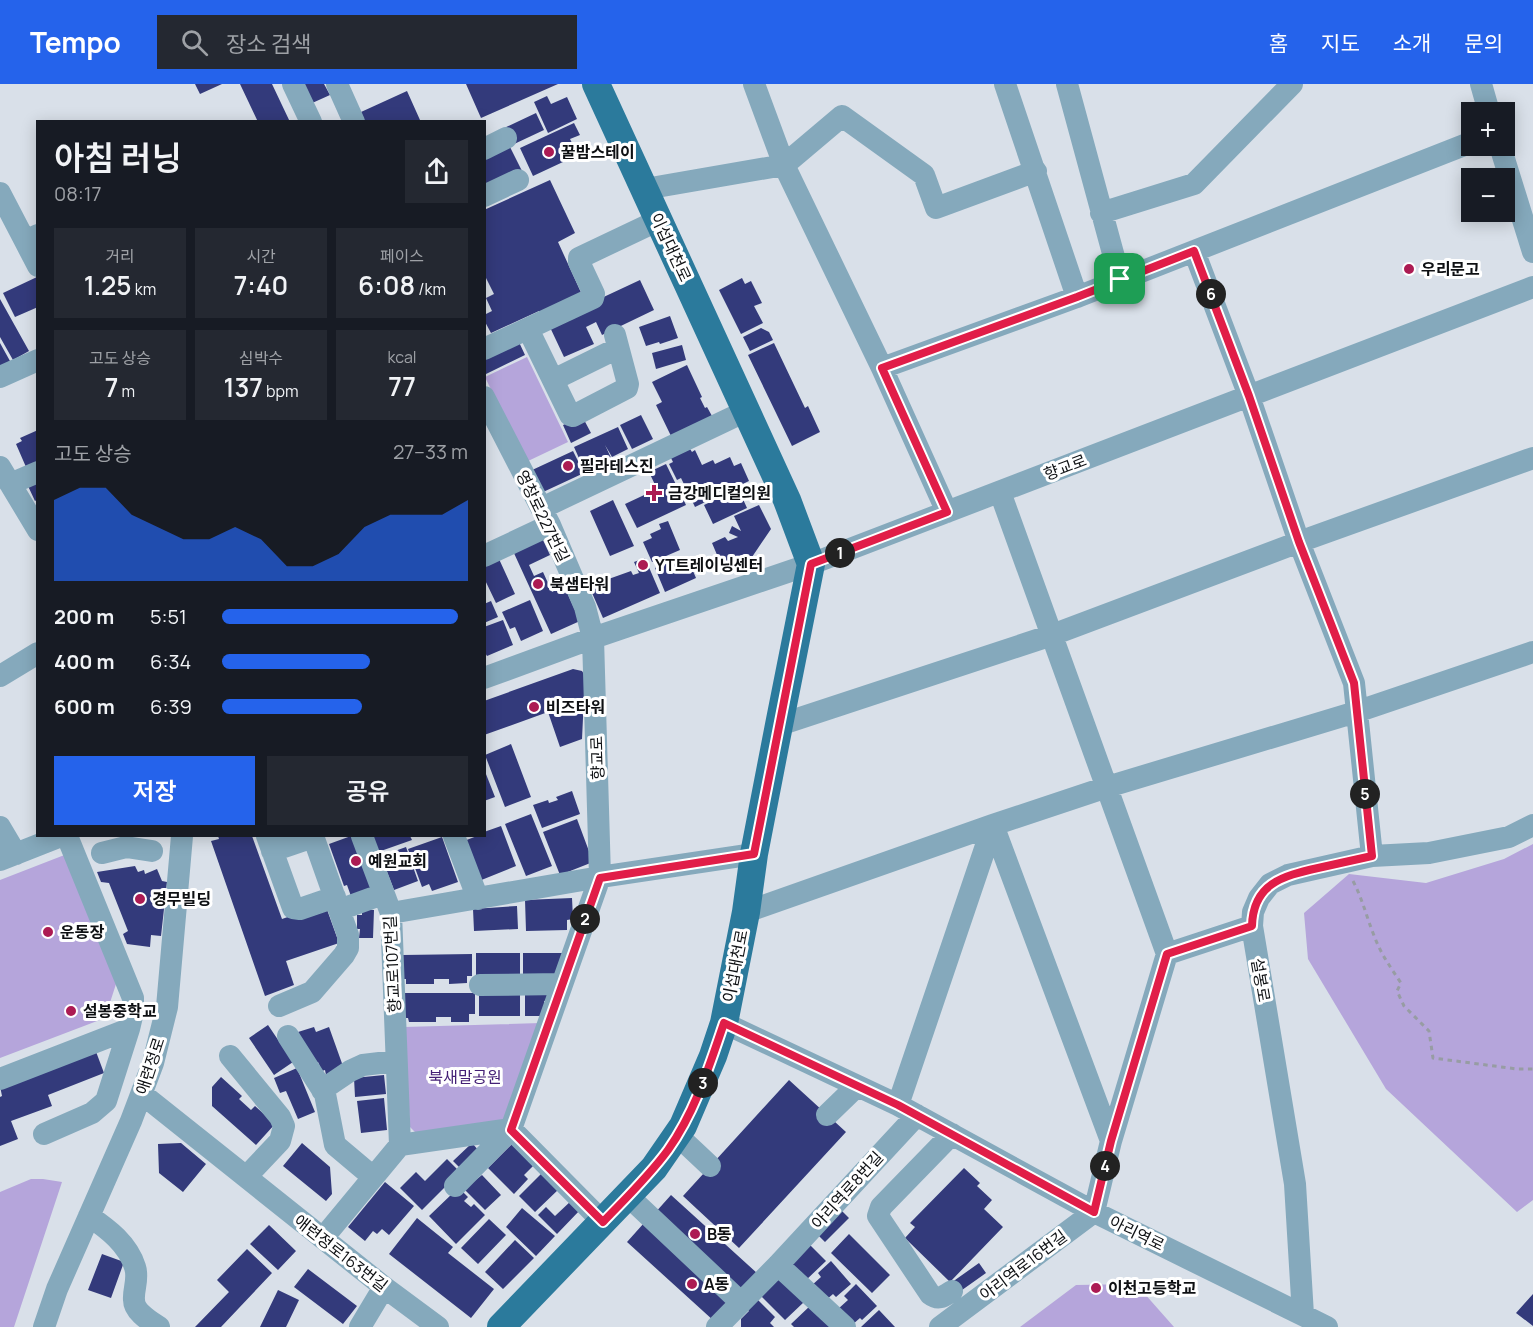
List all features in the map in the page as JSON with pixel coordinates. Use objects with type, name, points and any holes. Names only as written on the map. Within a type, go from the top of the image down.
[{"type":"main road","name":"이섭대천로","points":[[501,1327],[654,1168],[677,1135],[700,1089],[724,1023],[746,912],[754,854],[811,564],[787,500],[596,84]]},
{"type":"street","points":[[293,84],[310,120]]},
{"type":"street","points":[[337,84],[353,120]]},
{"type":"street","points":[[1005,84],[1077,297]]},
{"type":"street","points":[[1067,84],[1120,279]]},
{"type":"street","points":[[1101,213],[1194,184],[1292,84]]},
{"type":"street","points":[[1481,84],[1486,102]]},
{"type":"street","points":[[757,85],[784,165],[882,368],[947,512]]},
{"type":"street","points":[[645,189],[784,165],[842,116],[924,175],[936,208],[1036,171]]},
{"type":"street","points":[[486,148],[506,138]]},
{"type":"street","points":[[882,368],[1077,297],[1461,146]]},
{"type":"street","points":[[1503,156],[1533,252]]},
{"type":"street","points":[[486,195],[519,180]]},
{"type":"street","points":[[0,193],[31,238],[36,258]]},
{"type":"street","points":[[486,348],[593,297],[594,294],[579,262],[580,258],[659,220]]},
{"type":"street","points":[[1194,251],[1249,396],[1299,542],[1354,683],[1372,856]]},
{"type":"street","name":"향교로","points":[[486,677],[593,638],[811,564],[1533,287]]},
{"type":"street","points":[[528,329],[570,415],[575,415],[627,388],[628,384],[617,341],[553,380]]},
{"type":"street","points":[[0,377],[36,361]]},
{"type":"street","name":"영창로227번길","points":[[486,405],[493,435],[546,517],[585,607],[593,638]]},
{"type":"street","points":[[486,555],[546,517],[746,411]]},
{"type":"street","points":[[779,725],[1052,635],[1299,542],[1533,458]]},
{"type":"street","points":[[36,472],[5,476],[36,527]]},
{"type":"street","points":[[1000,492],[1167,954],[1111,1141],[1094,1212]]},
{"type":"street","name":"향교로","points":[[593,638],[600,878]]},
{"type":"street","points":[[746,912],[1107,787],[1356,712],[1533,652]]},
{"type":"street","points":[[0,676],[36,654]]},
{"type":"street","points":[[907,1110],[993,825]]},
{"type":"street","points":[[993,825],[1111,1141]]},
{"type":"street","name":"설봉로","points":[[1303,1315],[1295,1184],[1252,926],[1253,912],[1259,898],[1270,884],[1288,875],[1372,856],[1430,853],[1509,837],[1533,825]]},
{"type":"street","points":[[0,827],[8,857],[59,837]]},
{"type":"street","points":[[44,1134],[92,1113],[106,1101],[134,1012],[133,998],[67,837]]},
{"type":"street","points":[[168,837],[181,864]]},
{"type":"street","name":"애련정로","points":[[44,1327],[57,1289],[142,1094],[153,1063],[167,1007],[182,837]]},
{"type":"street","points":[[307,837],[270,843],[293,908],[337,903],[387,904],[478,899],[754,854]]},
{"type":"street","points":[[279,1006],[312,992],[344,956],[349,942],[313,837]]},
{"type":"street","name":"향교로107번길","points":[[362,837],[387,904],[400,1145]]},
{"type":"street","points":[[453,837],[478,899]]},
{"type":"street","points":[[102,853],[128,841],[152,851]]},
{"type":"street","points":[[455,1186],[511,1130],[600,878]]},
{"type":"street","points":[[1167,954],[1252,926]]},
{"type":"street","points":[[480,985],[561,984]]},
{"type":"street","name":"아리역로","points":[[724,1023],[907,1110],[1094,1212],[1326,1327]]},
{"type":"street","points":[[0,1079],[129,1029]]},
{"type":"street","points":[[288,1036],[321,1090],[329,1108],[335,1146],[372,1177]]},
{"type":"street","points":[[230,1056],[284,1126],[280,1141],[246,1177]]},
{"type":"street","points":[[321,1090],[363,1065],[396,1061]]},
{"type":"street","points":[[827,1115],[857,1086]]},
{"type":"street","name":"애련정로163번길","points":[[142,1094],[384,1287],[438,1327]]},
{"type":"street","name":"아리역로8번길","points":[[717,1327],[778,1265],[907,1110]]},
{"type":"street","points":[[323,1238],[400,1145],[511,1130]]},
{"type":"street","points":[[511,1130],[603,1222]]},
{"type":"street","points":[[952,1134],[881,1207],[878,1216],[930,1294],[942,1298],[952,1291]]},
{"type":"street","points":[[677,1135],[710,1166]]},
{"type":"street","points":[[628,1196],[734,1295]]},
{"type":"street","name":"아리역로16번길","points":[[940,1327],[1094,1212]]},
{"type":"street","points":[[89,1216],[110,1231],[128,1251],[137,1276],[135,1305],[141,1313],[159,1327]]},
{"type":"street","points":[[778,1265],[845,1327]]},
{"type":"street","points":[[360,1327],[384,1287]]},
{"type":"path","points":[[1342,863],[1367,912],[1374,937],[1385,959],[1401,982],[1397,991],[1404,1006],[1429,1031],[1433,1058],[1533,1069]]},
{"type":"green space","points":[[527,357],[568,442],[526,462],[486,377]]},
{"type":"green space","points":[[1533,844],[1533,1200],[1517,1212],[1386,1089],[1308,959],[1304,913],[1349,874],[1426,883],[1504,859]]},
{"type":"green space","name":"운동장","points":[[67,854],[116,984],[105,1018],[0,1058],[0,880]]},
{"type":"green space","name":"북새말공원","points":[[541,1023],[508,1125],[416,1133],[410,1127],[404,1027]]},
{"type":"green space","points":[[31,1179],[62,1182],[14,1327],[0,1327],[0,1192]]},
{"type":"green space","points":[[1136,1284],[1174,1327],[1020,1327],[1076,1285]]},
{"type":"building","points":[[195,84],[222,84],[200,94]]},
{"type":"building","points":[[240,84],[272,84],[289,120],[257,120]]},
{"type":"building","points":[[301,84],[324,84],[330,95],[310,104]]},
{"type":"building","points":[[466,84],[558,84],[481,118]]},
{"type":"building","points":[[407,91],[420,120],[364,120],[361,112]]},
{"type":"building","points":[[547,96],[551,104],[567,97],[577,119],[548,133],[534,102]]},
{"type":"building","points":[[536,113],[544,130],[512,145],[504,128]]},
{"type":"building","name":"꿀밤스테이","points":[[574,123],[580,135],[570,139],[578,155],[533,176],[520,148]]},
{"type":"building","points":[[508,143],[522,171],[486,188],[486,153]]},
{"type":"building","points":[[550,180],[575,233],[558,242],[584,299],[543,318],[539,311],[491,333],[486,324],[486,314],[492,311],[486,298],[494,294],[486,278],[486,209]]},
{"type":"building","points":[[36,277],[36,308],[15,317],[3,293]]},
{"type":"building","points":[[742,278],[745,284],[751,281],[762,303],[754,306],[763,323],[741,334],[719,290]]},
{"type":"building","points":[[640,280],[654,310],[602,335],[596,322],[586,327],[594,344],[564,357],[548,323]]},
{"type":"building","points":[[0,299],[29,351],[13,360],[0,337]]},
{"type":"building","points":[[670,316],[678,338],[646,346],[639,327]]},
{"type":"building","points":[[761,328],[769,332],[773,340],[750,351],[743,337]]},
{"type":"building","points":[[518,340],[525,355],[486,374],[486,352]]},
{"type":"building","points":[[0,343],[10,361],[0,367]]},
{"type":"building","points":[[774,343],[805,408],[808,406],[820,432],[792,446],[748,355]]},
{"type":"building","points":[[682,345],[686,360],[656,369],[652,353]]},
{"type":"building","points":[[687,365],[702,397],[700,398],[712,416],[671,436],[656,405],[662,402],[652,382]]},
{"type":"building","points":[[641,415],[653,439],[632,449],[620,425]]},
{"type":"building","points":[[582,416],[591,433],[571,443],[563,425]]},
{"type":"building","points":[[618,427],[628,449],[612,457],[605,445],[613,462],[586,474],[574,447]]},
{"type":"building","points":[[36,431],[36,462],[26,467],[16,444],[22,441],[20,438]]},
{"type":"building","points":[[690,449],[692,452],[695,450],[702,465],[713,460],[715,464],[730,457],[734,466],[741,463],[749,481],[695,507],[681,478],[677,480],[669,464],[673,462],[671,458]]},
{"type":"building","points":[[573,451],[584,473],[541,493],[530,471]]},
{"type":"building","points":[[666,464],[686,505],[637,528],[625,504],[657,489],[649,472]]},
{"type":"building","points":[[36,483],[35,501],[28,486]]},
{"type":"building","points":[[734,491],[738,499],[742,497],[747,508],[713,524],[704,505]]},
{"type":"building","points":[[613,500],[634,546],[610,556],[590,511]]},
{"type":"building","points":[[759,505],[771,529],[752,557],[723,569],[712,543],[725,537],[728,541],[738,537],[729,533],[732,526],[741,531],[734,516]]},
{"type":"building","points":[[668,521],[680,550],[652,562],[643,542],[652,538],[650,534],[661,529],[659,524]]},
{"type":"building","name":"북샘타워","points":[[542,538],[550,555],[529,565],[534,576],[543,572],[552,592],[564,586],[580,621],[551,634],[513,551]]},
{"type":"building","points":[[687,557],[696,578],[665,592],[655,568],[674,559],[675,563]]},
{"type":"building","points":[[645,558],[660,593],[603,618],[589,586],[631,571],[633,575],[639,573],[634,562]]},
{"type":"building","points":[[499,559],[515,594],[496,603],[486,582],[486,565]]},
{"type":"building","points":[[530,600],[543,631],[521,641],[515,627],[510,629],[502,612]]},
{"type":"building","points":[[491,601],[498,617],[486,622],[486,603]]},
{"type":"building","points":[[503,620],[513,645],[487,656],[486,626]]},
{"type":"building","name":"비즈타워","points":[[573,669],[582,671],[585,676],[582,739],[560,747],[548,712],[486,734],[486,700]]},
{"type":"building","points":[[511,744],[531,797],[505,807],[486,755]]},
{"type":"building","points":[[486,774],[495,797],[486,800]]},
{"type":"building","points":[[572,791],[580,814],[542,828],[533,805],[548,800],[549,803],[558,800],[556,797]]},
{"type":"building","points":[[531,814],[552,866],[526,876],[505,824]]},
{"type":"building","points":[[577,819],[593,862],[560,875],[543,832]]},
{"type":"building","points":[[501,826],[516,866],[479,881],[464,841],[474,837],[486,837],[486,831]]},
{"type":"building","points":[[218,837],[252,837],[282,919],[325,904],[339,943],[286,961],[294,985],[265,996],[211,841],[219,839]]},
{"type":"building","points":[[351,837],[374,891],[352,899],[347,885],[344,886],[329,844]]},
{"type":"building","points":[[372,837],[410,837],[412,840],[378,852]]},
{"type":"building","points":[[442,837],[458,882],[432,891],[429,884],[422,887],[408,849]]},
{"type":"building","points":[[406,847],[418,881],[394,890],[381,856]]},
{"type":"building","name":"경무빌딩","points":[[135,866],[138,872],[144,870],[145,874],[157,869],[162,881],[167,882],[161,936],[151,935],[150,947],[127,944],[123,934],[128,931],[109,883],[101,882],[97,872]]},
{"type":"building","points":[[572,898],[573,919],[567,920],[567,930],[526,931],[525,900]]},
{"type":"building","points":[[517,906],[518,929],[474,931],[473,909]]},
{"type":"building","points":[[362,909],[374,910],[373,938],[359,938],[357,915],[362,915]]},
{"type":"building","points":[[476,953],[520,953],[520,976],[476,977]]},
{"type":"building","points":[[523,953],[563,953],[560,974],[523,976]]},
{"type":"building","points":[[472,954],[472,976],[467,976],[467,983],[449,984],[449,979],[434,979],[434,984],[406,984],[406,979],[403,979],[403,955]]},
{"type":"building","points":[[405,993],[475,993],[475,1014],[469,1014],[469,1022],[451,1022],[451,1017],[436,1017],[436,1022],[409,1022],[408,1018],[405,1018]]},
{"type":"building","points":[[525,993],[550,993],[550,1001],[544,1001],[544,1016],[525,1016]]},
{"type":"building","points":[[479,994],[520,994],[520,1016],[479,1016]]},
{"type":"building","points":[[268,1025],[293,1062],[274,1075],[249,1038]]},
{"type":"building","points":[[314,1027],[316,1032],[329,1027],[344,1069],[326,1075],[318,1062],[314,1063],[298,1032]]},
{"type":"building","points":[[95,1049],[104,1073],[48,1095],[52,1106],[11,1121],[18,1139],[0,1146],[0,1097],[2,1096],[0,1086]]},
{"type":"building","points":[[297,1068],[315,1112],[298,1119],[286,1091],[280,1093],[274,1078]]},
{"type":"building","points":[[384,1075],[386,1094],[355,1097],[354,1078]]},
{"type":"building","points":[[221,1077],[242,1096],[239,1099],[251,1110],[255,1106],[275,1124],[256,1145],[212,1106],[212,1087]]},
{"type":"building","points":[[789,1080],[846,1132],[739,1248],[683,1196]]},
{"type":"building","points":[[384,1098],[387,1130],[361,1133],[357,1101]]},
{"type":"building","points":[[181,1143],[206,1164],[183,1192],[159,1173],[158,1144]]},
{"type":"building","points":[[302,1143],[330,1167],[332,1194],[326,1201],[283,1166]]},
{"type":"building","points":[[472,1143],[479,1151],[461,1169],[453,1161]]},
{"type":"building","points":[[513,1143],[535,1164],[524,1175],[528,1179],[514,1194],[488,1168]]},
{"type":"building","points":[[447,1159],[460,1172],[422,1210],[400,1188],[416,1172],[425,1181]]},
{"type":"building","points":[[964,1168],[980,1183],[977,1186],[992,1200],[984,1209],[1003,1227],[950,1282],[905,1238],[915,1227],[910,1223]]},
{"type":"building","points":[[544,1171],[560,1188],[535,1212],[519,1196]]},
{"type":"building","points":[[482,1175],[501,1195],[485,1210],[464,1189]]},
{"type":"building","points":[[385,1182],[414,1206],[389,1235],[382,1229],[377,1234],[373,1231],[365,1241],[348,1227]]},
{"type":"building","points":[[462,1191],[468,1197],[464,1201],[471,1207],[474,1204],[485,1215],[456,1244],[429,1216],[454,1192]]},
{"type":"building","name":"B동","points":[[671,1195],[758,1274],[741,1293],[654,1214]]},
{"type":"building","points":[[572,1200],[581,1209],[557,1234],[538,1215],[546,1207],[555,1216]]},
{"type":"building","points":[[522,1208],[555,1236],[536,1256],[506,1227]]},
{"type":"building","points":[[842,1211],[849,1218],[825,1242],[818,1235]]},
{"type":"building","points":[[417,1218],[453,1247],[448,1253],[494,1289],[471,1318],[389,1254]]},
{"type":"building","points":[[489,1219],[506,1235],[478,1264],[461,1248]]},
{"type":"building","name":"A동","points":[[644,1223],[731,1302],[714,1321],[627,1242]]},
{"type":"building","points":[[269,1225],[296,1251],[278,1270],[250,1244]]},
{"type":"building","points":[[849,1234],[890,1275],[872,1293],[831,1253]]},
{"type":"building","points":[[515,1240],[534,1258],[503,1289],[485,1272]]},
{"type":"building","points":[[810,1245],[826,1261],[804,1282],[790,1263]]},
{"type":"building","points":[[247,1249],[272,1273],[221,1327],[195,1327],[229,1292],[217,1280]]},
{"type":"building","points":[[102,1254],[124,1262],[111,1298],[88,1290]]},
{"type":"building","points":[[831,1261],[851,1284],[836,1297],[833,1294],[825,1301],[811,1286],[821,1277],[818,1273]]},
{"type":"building","points":[[979,1263],[986,1273],[955,1295],[948,1285]]},
{"type":"building","points":[[308,1269],[357,1306],[343,1324],[294,1287]]},
{"type":"building","name":"A동","points":[[775,1272],[804,1302],[785,1320],[756,1291]]},
{"type":"building","points":[[856,1284],[877,1306],[862,1320],[860,1318],[852,1325],[838,1309],[848,1300],[844,1296]]},
{"type":"building","points":[[278,1290],[299,1300],[286,1327],[260,1327]]},
{"type":"building","points":[[1533,1294],[1533,1326],[1516,1313]]},
{"type":"building","points":[[755,1297],[775,1317],[770,1323],[774,1327],[741,1327],[741,1319],[749,1311],[745,1307]]},
{"type":"building","points":[[811,1305],[832,1327],[794,1327],[791,1324]]},
{"type":"building","points":[[879,1310],[895,1327],[861,1327]]},
{"type":"place","name":"꿀밤스테이","points":[[549,152]]},
{"type":"place","name":"우리문고","points":[[1409,269]]},
{"type":"place","name":"필라테스진","points":[[568,466]]},
{"type":"place","name":"금강메디컬의원","points":[[654,493]]},
{"type":"place","name":"YT트레이닝센터","points":[[643,565]]},
{"type":"place","name":"북샘타워","points":[[538,584]]},
{"type":"place","name":"비즈타워","points":[[534,707]]},
{"type":"place","name":"예원교회","points":[[356,861]]},
{"type":"place","name":"경무빌딩","points":[[140,899]]},
{"type":"place","name":"운동장","points":[[48,932]]},
{"type":"place","name":"설봉중학교","points":[[71,1011]]},
{"type":"place","name":"B동","points":[[695,1234]]},
{"type":"place","name":"A동","points":[[692,1284]]},
{"type":"place","name":"이천고등학교","points":[[1096,1288]]},
{"type":"route","points":[[1194,251],[1249,396],[1299,542],[1354,683],[1372,856],[1288,875],[1270,884],[1259,898],[1253,912],[1252,926],[1167,954],[1111,1141],[1094,1212],[898,1105],[724,1023],[700,1089],[683,1126],[654,1168],[603,1222],[511,1130],[600,878],[754,854],[811,564],[947,512],[882,368],[1120,279],[1194,251]]}]
